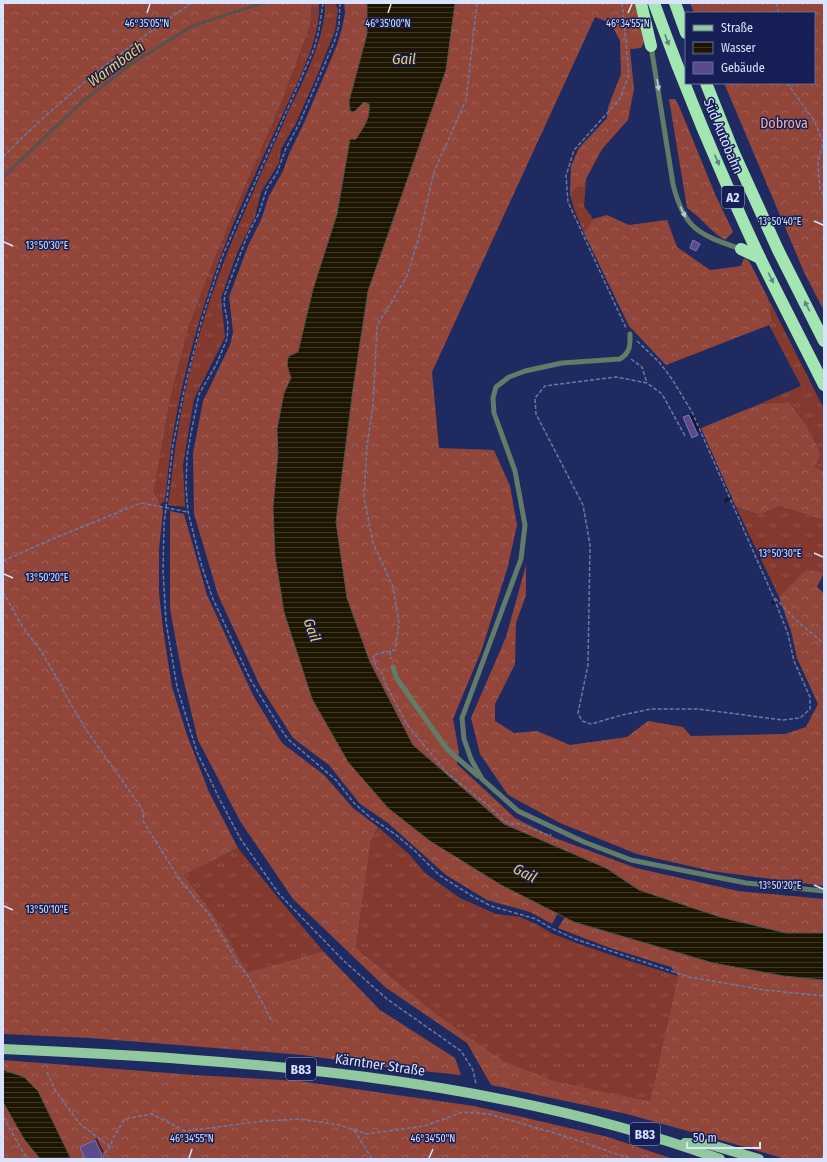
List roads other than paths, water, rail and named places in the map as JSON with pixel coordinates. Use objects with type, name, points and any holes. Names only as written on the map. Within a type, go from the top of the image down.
[{"type":"highway","points":[[641,3],[651,46]]},
{"type":"highway","name":"Süd Autobahn","points":[[654,3],[669,46],[685,84]]},
{"type":"highway","points":[[675,3],[685,31]]},
{"type":"highway","name":"Süd Autobahn","points":[[685,84],[760,258],[824,385]]},
{"type":"highway","name":"Süd Autobahn","points":[[706,84],[733,150],[778,250],[824,341]]},
{"type":"highway","points":[[741,249],[760,258]]},
{"type":"main road","name":"Kärntner Straße","points":[[3,1049],[190,1059],[384,1079],[479,1095],[596,1120],[676,1143],[720,1159]]},
{"type":"main road","points":[[676,1143],[708,1144],[759,1159]]},
{"type":"main road","points":[[695,1150],[704,1159]]},
{"type":"lane","points":[[651,46],[677,201],[686,219],[694,228],[710,238],[741,249]]},
{"type":"lane","points":[[482,779],[471,759],[464,739],[462,718],[521,559],[525,525],[515,471],[494,413],[493,398],[496,387],[509,377],[525,371],[562,363],[620,359],[626,355],[630,345],[630,334]]},
{"type":"lane","points":[[393,667],[397,678],[447,749],[518,811],[584,842],[631,860],[746,883],[824,891]]},
{"type":"water","name":"Gail","points":[[367,3],[455,3],[446,70],[368,291],[353,389],[336,522],[347,598],[370,662],[413,745],[504,824],[606,868],[639,890],[720,917],[786,933],[824,933],[824,980],[784,976],[713,963],[574,922],[501,885],[430,841],[388,808],[348,762],[312,699],[284,612],[275,556],[273,507],[278,453],[277,429],[284,393],[291,378],[287,362],[289,356],[298,352],[313,289],[337,214],[350,139],[356,139],[366,123],[369,114],[369,104],[364,102],[354,112],[350,111],[349,101],[367,34]]},
{"type":"water","points":[[3,1070],[24,1077],[38,1091],[71,1159],[40,1159],[24,1139],[3,1102]]},
{"type":"waterway","name":"Warmbach","points":[[3,177],[82,102],[131,64],[192,26],[263,3]]},
{"type":"park label","name":"Dobrova","points":[[784,123]]}]
